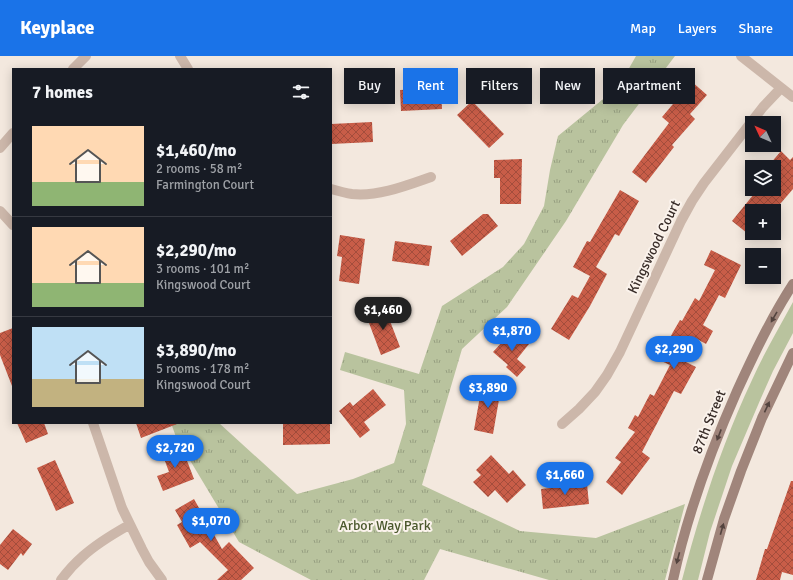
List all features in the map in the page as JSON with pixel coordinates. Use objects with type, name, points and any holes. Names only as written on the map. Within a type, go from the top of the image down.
[{"type":"street","points":[[74,68],[86,56]]},
{"type":"street","points":[[180,56],[187,68]]},
{"type":"street","points":[[741,56],[793,97]]},
{"type":"street","name":"Kingswood Court","points":[[562,424],[580,409],[607,375],[620,352],[681,221],[692,201],[704,183],[763,107],[781,88]]},
{"type":"street","points":[[0,148],[12,134]]},
{"type":"street","points":[[332,189],[353,194],[375,193],[431,177]]},
{"type":"street","points":[[0,211],[12,224]]},
{"type":"street","name":"87th Street","points":[[673,580],[691,512],[707,464],[725,418],[764,334],[793,284]]},
{"type":"street","points":[[708,580],[724,519],[741,471],[762,418],[793,353]]},
{"type":"street","points":[[93,424],[122,508],[149,562],[162,580]]},
{"type":"street","points":[[61,580],[72,566],[83,556],[112,534],[130,525]]},
{"type":"green space","name":"Arbor Way Park","points":[[636,56],[675,56],[666,68],[629,68]]},
{"type":"green space","name":"Arbor Way Park","points":[[603,99],[603,104],[639,104],[623,125],[566,221],[507,307],[462,349],[422,485],[520,531],[596,538],[685,504],[665,580],[549,580],[440,549],[424,580],[311,580],[239,542],[176,437],[171,424],[220,424],[297,494],[353,479],[394,463],[406,424],[404,390],[340,370],[345,352],[419,374],[442,306],[503,267],[524,244],[544,206],[558,136]]},
{"type":"green space","points":[[793,302],[793,333],[773,371],[732,466],[710,532],[698,580],[682,580],[696,529],[721,453],[757,370]]},
{"type":"building","points":[[695,84],[707,95],[690,114],[695,119],[672,145],[674,147],[646,183],[632,172],[669,123],[662,117],[673,104],[695,104]]},
{"type":"building","points":[[400,90],[403,90],[403,104],[442,104],[442,109],[401,111]]},
{"type":"building","points":[[469,104],[475,104],[504,134],[489,148],[457,115]]},
{"type":"building","points":[[372,122],[373,142],[332,144],[332,124]]},
{"type":"building","points":[[781,151],[790,160],[793,157],[793,189],[780,204],[746,204],[752,196],[781,196],[781,160],[773,160]]},
{"type":"building","points":[[522,159],[521,204],[500,204],[500,178],[494,178],[494,160]]},
{"type":"building","points":[[620,190],[639,201],[619,236],[615,234],[596,267],[607,274],[590,306],[569,340],[551,329],[572,295],[578,298],[590,276],[573,267],[587,241],[590,242]]},
{"type":"building","points":[[745,205],[745,231],[732,221]]},
{"type":"building","points":[[483,214],[488,214],[498,226],[462,256],[450,241]]},
{"type":"building","points":[[340,235],[365,239],[359,284],[339,281],[342,257],[337,256]]},
{"type":"building","points":[[395,241],[432,246],[429,266],[392,261]]},
{"type":"building","points":[[711,250],[741,265],[725,298],[719,295],[703,325],[713,331],[706,344],[697,339],[686,362],[696,367],[681,394],[674,391],[642,452],[650,458],[622,495],[606,482],[621,462],[615,458],[635,432],[628,428],[635,415],[638,417],[650,394],[654,396],[670,365],[659,360],[673,332],[680,320],[682,321],[695,298],[699,301],[715,270],[704,265]]},
{"type":"building","points":[[385,308],[400,347],[381,355],[366,315]]},
{"type":"building","points":[[12,328],[12,386],[0,355],[0,333]]},
{"type":"building","points":[[513,330],[529,344],[517,359],[526,367],[517,377],[506,367],[508,365],[493,352]]},
{"type":"building","points":[[482,385],[501,388],[493,434],[474,430]]},
{"type":"building","points":[[373,389],[386,405],[364,422],[370,430],[360,438],[339,411],[350,402],[353,406]]},
{"type":"building","points":[[17,424],[44,424],[48,434],[26,443]]},
{"type":"building","points":[[136,424],[177,424],[141,438]]},
{"type":"building","points":[[283,424],[330,424],[330,444],[283,445]]},
{"type":"building","points":[[181,445],[194,479],[163,491],[157,476],[169,472],[162,453]]},
{"type":"building","points":[[491,455],[509,474],[513,470],[526,485],[507,503],[495,490],[488,497],[473,482],[481,475],[476,470]]},
{"type":"building","points":[[55,460],[74,503],[56,511],[37,468]]},
{"type":"building","points":[[791,481],[793,481],[793,575],[782,572],[780,580],[756,580],[765,549],[767,549]]},
{"type":"building","points":[[587,484],[589,504],[543,509],[541,489]]},
{"type":"building","points":[[194,499],[222,549],[229,542],[254,568],[241,580],[217,580],[228,570],[200,542],[190,548],[177,525],[182,522],[175,510]]},
{"type":"building","points":[[13,529],[32,544],[23,556],[21,553],[8,570],[0,564],[0,545]]}]
